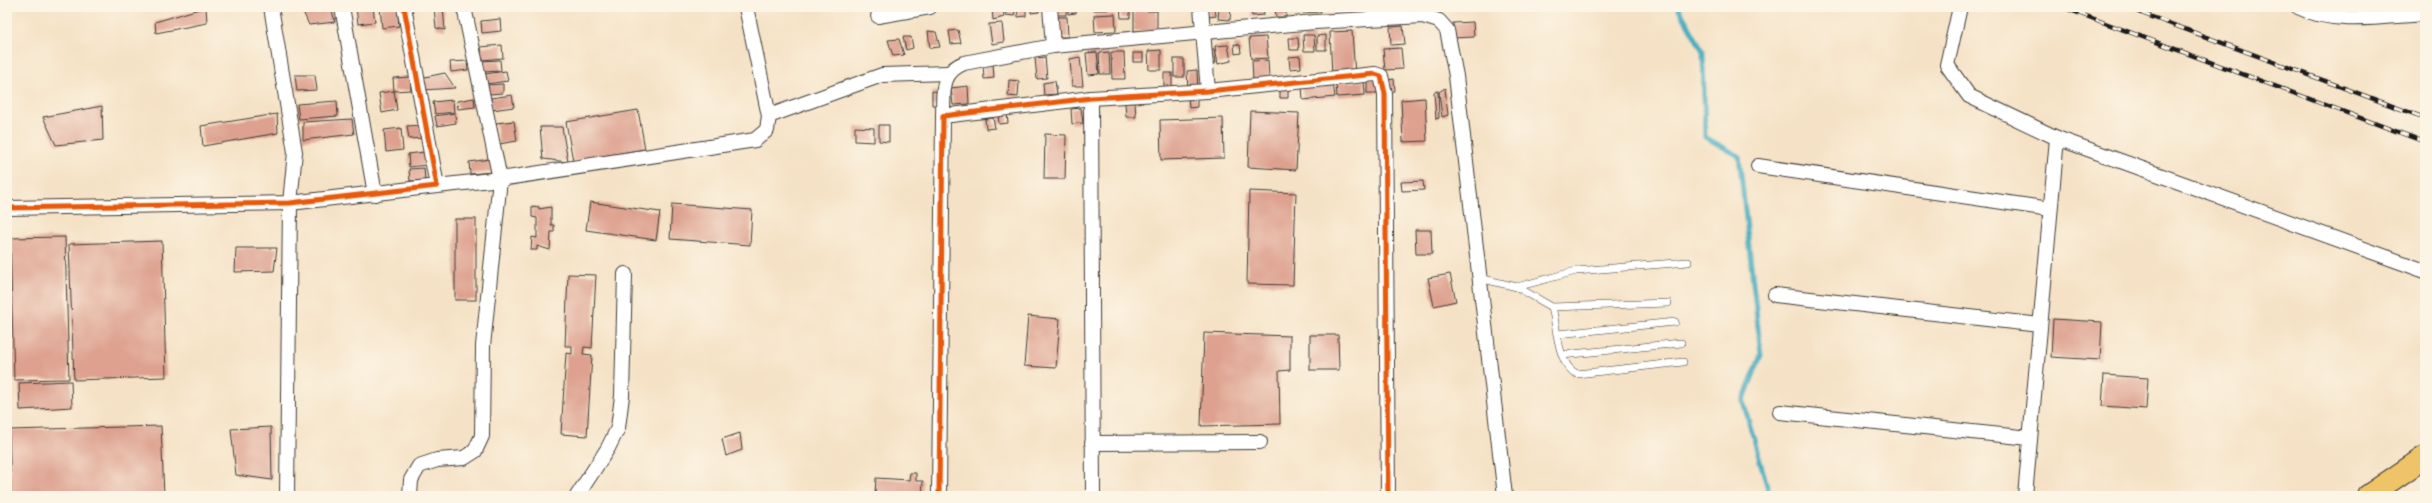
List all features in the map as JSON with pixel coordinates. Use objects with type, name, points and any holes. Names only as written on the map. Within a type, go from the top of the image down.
[{"type":"main road","points":[[2368,496],[2425,457]]},
{"type":"street","points":[[271,7],[295,152],[290,203],[287,496]]},
{"type":"street","points":[[342,7],[375,194]]},
{"type":"street","points":[[404,7],[437,186]]},
{"type":"street","points":[[410,496],[411,480],[419,466],[437,460],[464,458],[475,451],[482,436],[483,346],[500,178],[464,7]]},
{"type":"street","points":[[7,208],[290,203],[500,178],[755,140],[767,130],[769,116],[746,7]]},
{"type":"street","points":[[878,16],[930,7]]},
{"type":"street","points":[[1050,7],[1053,46]]},
{"type":"street","points":[[1201,7],[1208,91]]},
{"type":"street","points":[[1960,7],[1947,65],[1969,96],[2057,138],[2425,271]]},
{"type":"street","points":[[2298,7],[2328,16],[2354,17],[2425,14]]},
{"type":"street","points":[[939,496],[943,116],[944,83],[948,72],[955,66],[964,63],[1053,46],[1314,22],[1423,16],[1439,21],[1447,30],[1456,76],[1505,496]]},
{"type":"street","points":[[769,116],[882,75],[948,72]]},
{"type":"street","points":[[943,116],[1091,98],[1208,91],[1365,75],[1382,76],[1385,94],[1388,496]]},
{"type":"street","points":[[1091,98],[1092,496]]},
{"type":"street","points":[[2025,496],[2057,138]]},
{"type":"street","points":[[1758,166],[2050,209]]},
{"type":"street","points":[[576,496],[608,448],[618,428],[622,396],[625,274]]},
{"type":"street","points":[[1775,295],[2040,325]]},
{"type":"street","points":[[1780,412],[2030,438]]},
{"type":"street","points":[[1092,443],[1260,442]]},
{"type":"lane","points":[[1517,287],[1576,271],[1688,262]]},
{"type":"lane","points":[[1479,278],[1517,287],[1552,307],[1668,303]]},
{"type":"lane","points":[[1552,307],[1562,355],[1571,371],[1577,374],[1683,362]]},
{"type":"lane","points":[[1558,334],[1675,322]]},
{"type":"lane","points":[[1562,355],[1681,343]]},
{"type":"building","points":[[206,7],[207,23],[156,33],[155,22]]},
{"type":"building","points":[[301,7],[331,7],[335,22],[309,25]]},
{"type":"building","points":[[356,7],[373,7],[375,22],[358,24]]},
{"type":"building","points":[[380,7],[397,7],[399,26],[382,28]]},
{"type":"building","points":[[434,7],[443,7],[445,30],[436,28]]},
{"type":"building","points":[[992,7],[1003,7],[1004,17],[993,20]]},
{"type":"building","points":[[1005,7],[1014,7],[1015,16],[1006,15]]},
{"type":"building","points":[[1017,7],[1026,7],[1026,16],[1018,17]]},
{"type":"building","points":[[1031,7],[1039,7],[1039,12],[1031,13]]},
{"type":"building","points":[[1056,7],[1066,7],[1066,15],[1056,15]]},
{"type":"building","points":[[1068,7],[1076,7],[1076,13],[1068,14]]},
{"type":"building","points":[[1094,7],[1107,7],[1107,10],[1094,10]]},
{"type":"building","points":[[1120,7],[1130,7],[1130,18],[1121,18]]},
{"type":"building","points":[[1208,7],[1215,7],[1216,16],[1209,17]]},
{"type":"building","points":[[1219,7],[1231,7],[1230,20],[1218,19]]},
{"type":"building","points":[[1251,7],[1263,7],[1264,15],[1252,16]]},
{"type":"building","points":[[1275,7],[1286,7],[1286,17],[1276,17]]},
{"type":"building","points":[[1302,7],[1320,7],[1321,12],[1303,13]]},
{"type":"building","points":[[1349,7],[1360,7],[1360,10],[1350,10]]},
{"type":"building","points":[[1134,11],[1157,11],[1157,31],[1134,31]]},
{"type":"building","points":[[1115,14],[1116,31],[1095,32],[1094,15]]},
{"type":"building","points":[[1058,17],[1067,17],[1068,37],[1059,37]]},
{"type":"building","points":[[500,19],[501,31],[482,33],[481,21]]},
{"type":"building","points":[[1473,22],[1474,37],[1453,38],[1453,23]]},
{"type":"building","points":[[1002,23],[1004,42],[992,44],[989,24]]},
{"type":"building","points":[[1403,26],[1405,44],[1391,45],[1390,27]]},
{"type":"building","points":[[958,30],[961,43],[951,44],[949,31]]},
{"type":"building","points":[[928,31],[936,32],[940,47],[930,48]]},
{"type":"building","points":[[1352,31],[1355,75],[1332,76],[1330,32]]},
{"type":"building","points":[[1303,35],[1314,35],[1315,51],[1304,51]]},
{"type":"building","points":[[1326,35],[1326,50],[1317,50],[1317,36]]},
{"type":"building","points":[[903,37],[911,37],[913,48],[906,50]]},
{"type":"building","points":[[1266,37],[1268,58],[1251,59],[1249,38]]},
{"type":"building","points":[[1289,38],[1298,38],[1299,50],[1290,50]]},
{"type":"building","points":[[899,39],[904,55],[893,56],[888,40]]},
{"type":"building","points":[[1234,44],[1240,45],[1241,53],[1235,54]]},
{"type":"building","points":[[502,45],[503,58],[482,60],[481,47]]},
{"type":"building","points":[[1228,45],[1231,61],[1218,64],[1215,46]]},
{"type":"building","points":[[1401,48],[1403,69],[1385,70],[1383,49]]},
{"type":"building","points":[[1214,49],[1216,63],[1209,64],[1208,50]]},
{"type":"building","points":[[1161,50],[1161,70],[1149,70],[1148,51]]},
{"type":"building","points":[[1097,52],[1099,74],[1088,75],[1086,53]]},
{"type":"building","points":[[1109,52],[1110,74],[1100,74],[1099,53]]},
{"type":"building","points":[[1111,52],[1124,52],[1125,79],[1112,79]]},
{"type":"building","points":[[1133,53],[1143,53],[1143,62],[1133,62]]},
{"type":"building","points":[[1300,56],[1301,68],[1290,69],[1289,57]]},
{"type":"building","points":[[1045,57],[1047,78],[1037,79],[1035,58]]},
{"type":"building","points":[[1080,57],[1083,86],[1072,86],[1070,59]]},
{"type":"building","points":[[1174,59],[1184,59],[1184,77],[1174,77]]},
{"type":"building","points":[[500,60],[501,71],[483,72],[482,61]]},
{"type":"building","points":[[1268,60],[1269,78],[1253,80],[1252,61]]},
{"type":"building","points":[[467,61],[468,70],[451,72],[450,62]]},
{"type":"building","points":[[983,64],[993,64],[994,78],[984,79]]},
{"type":"building","points":[[1197,70],[1198,90],[1188,90],[1187,71]]},
{"type":"building","points":[[506,71],[508,81],[486,84],[485,74]]},
{"type":"building","points":[[445,73],[455,88],[423,90],[420,78]]},
{"type":"building","points":[[1164,73],[1172,73],[1172,87],[1164,87]]},
{"type":"building","points":[[295,75],[315,75],[317,90],[297,91]]},
{"type":"building","points":[[410,77],[411,90],[394,91],[393,78]]},
{"type":"building","points":[[1379,78],[1379,93],[1367,93],[1367,79]]},
{"type":"building","points":[[1394,79],[1395,91],[1388,92],[1387,80]]},
{"type":"building","points":[[1009,80],[1019,81],[1018,97],[1008,96]]},
{"type":"building","points":[[1055,81],[1057,94],[1044,95],[1043,83]]},
{"type":"building","points":[[1364,81],[1365,95],[1337,97],[1336,83]]},
{"type":"building","points":[[1333,83],[1335,97],[1303,100],[1302,86]]},
{"type":"building","points":[[503,84],[503,93],[489,94],[488,85]]},
{"type":"building","points":[[968,86],[969,104],[953,105],[951,88]]},
{"type":"building","points":[[1288,87],[1288,98],[1280,98],[1280,88]]},
{"type":"building","points":[[1445,88],[1448,115],[1442,117],[1439,92]]},
{"type":"building","points":[[394,91],[397,110],[382,113],[379,93]]},
{"type":"building","points":[[932,91],[941,92],[941,105],[932,105]]},
{"type":"building","points":[[1438,91],[1439,118],[1436,119],[1434,92]]},
{"type":"building","points":[[512,95],[514,107],[492,110],[491,98]]},
{"type":"building","points":[[1188,96],[1197,96],[1197,107],[1189,108]]},
{"type":"building","points":[[474,98],[475,107],[458,109],[457,101]]},
{"type":"building","points":[[1425,98],[1427,141],[1403,142],[1401,100]]},
{"type":"building","points":[[453,100],[454,112],[435,114],[433,102]]},
{"type":"building","points":[[337,101],[338,116],[299,119],[297,104]]},
{"type":"building","points":[[1125,103],[1135,103],[1136,117],[1126,117]]},
{"type":"building","points":[[102,106],[103,140],[56,145],[43,117]]},
{"type":"building","points":[[1081,108],[1083,123],[1072,124],[1071,109]]},
{"type":"building","points":[[638,110],[645,149],[573,161],[566,122]]},
{"type":"building","points":[[1250,111],[1299,113],[1296,170],[1248,167]]},
{"type":"building","points":[[455,113],[456,123],[437,126],[435,116]]},
{"type":"building","points":[[277,114],[278,133],[203,146],[201,126]]},
{"type":"building","points":[[998,114],[1007,114],[1008,123],[999,124]]},
{"type":"building","points":[[993,118],[995,128],[986,129],[985,119]]},
{"type":"building","points":[[1223,118],[1224,158],[1161,160],[1160,120]]},
{"type":"building","points":[[352,119],[354,134],[303,140],[303,122]]},
{"type":"building","points":[[514,121],[517,141],[499,144],[496,123]]},
{"type":"building","points":[[423,125],[424,138],[409,139],[407,126]]},
{"type":"building","points":[[879,125],[889,125],[889,142],[879,141]]},
{"type":"building","points":[[540,127],[562,127],[568,162],[543,159]]},
{"type":"building","points":[[855,127],[874,128],[874,142],[855,141]]},
{"type":"building","points":[[401,128],[403,150],[386,152],[384,130]]},
{"type":"building","points":[[1045,134],[1066,135],[1065,179],[1044,179]]},
{"type":"building","points":[[425,152],[427,165],[409,167],[408,154]]},
{"type":"building","points":[[490,159],[492,172],[470,174],[469,162]]},
{"type":"building","points":[[424,168],[425,180],[410,181],[409,169]]},
{"type":"building","points":[[1423,181],[1424,190],[1402,191],[1401,182]]},
{"type":"building","points":[[1249,191],[1296,193],[1293,285],[1247,284]]},
{"type":"building","points":[[590,202],[660,212],[656,240],[586,230]]},
{"type":"building","points":[[672,204],[752,210],[750,245],[670,239]]},
{"type":"building","points":[[532,206],[539,207],[539,209],[551,207],[551,225],[554,225],[554,232],[551,232],[550,250],[537,246],[537,250],[531,250],[532,237],[537,238],[537,218],[532,217]]},
{"type":"building","points":[[455,219],[476,219],[476,300],[455,300]]},
{"type":"building","points":[[1415,230],[1431,230],[1432,254],[1416,254]]},
{"type":"building","points":[[65,237],[69,379],[14,380],[10,238]]},
{"type":"building","points":[[162,241],[166,377],[74,380],[69,244]]},
{"type":"building","points":[[236,248],[277,248],[274,271],[235,272]]},
{"type":"building","points":[[568,274],[596,275],[592,348],[584,347],[583,354],[592,355],[587,436],[561,434],[566,353],[572,354],[572,346],[565,346]]},
{"type":"building","points":[[1450,274],[1456,301],[1434,306],[1428,278]]},
{"type":"building","points":[[1028,316],[1060,319],[1056,368],[1024,366]]},
{"type":"building","points":[[2053,319],[2102,322],[2100,360],[2051,357]]},
{"type":"building","points":[[1204,333],[1290,336],[1290,370],[1279,371],[1280,424],[1201,426]]},
{"type":"building","points":[[1310,335],[1338,335],[1339,370],[1310,370]]},
{"type":"building","points":[[2104,375],[2148,378],[2146,409],[2102,406]]},
{"type":"building","points":[[71,381],[72,407],[20,410],[19,383]]},
{"type":"building","points":[[161,426],[164,496],[11,496],[9,430]]},
{"type":"building","points":[[271,427],[272,480],[236,475],[231,429]]},
{"type":"building","points":[[740,433],[742,450],[726,456],[722,439]]},
{"type":"building","points":[[910,473],[916,473],[916,481],[923,481],[922,496],[875,494],[876,478],[909,480]]},
{"type":"waterway","points":[[1678,7],[1703,51],[1705,137],[1739,156],[1761,355],[1743,401],[1770,496]]},
{"type":"railway","points":[[2062,7],[2425,142]]},
{"type":"railway","points":[[2125,7],[2425,118]]},
{"type":"cycle path","points":[[7,208],[290,203],[437,186],[404,7]]},
{"type":"cycle path","points":[[939,496],[943,116],[1091,98],[1208,91],[1375,74],[1381,76],[1385,94],[1388,496]]}]
